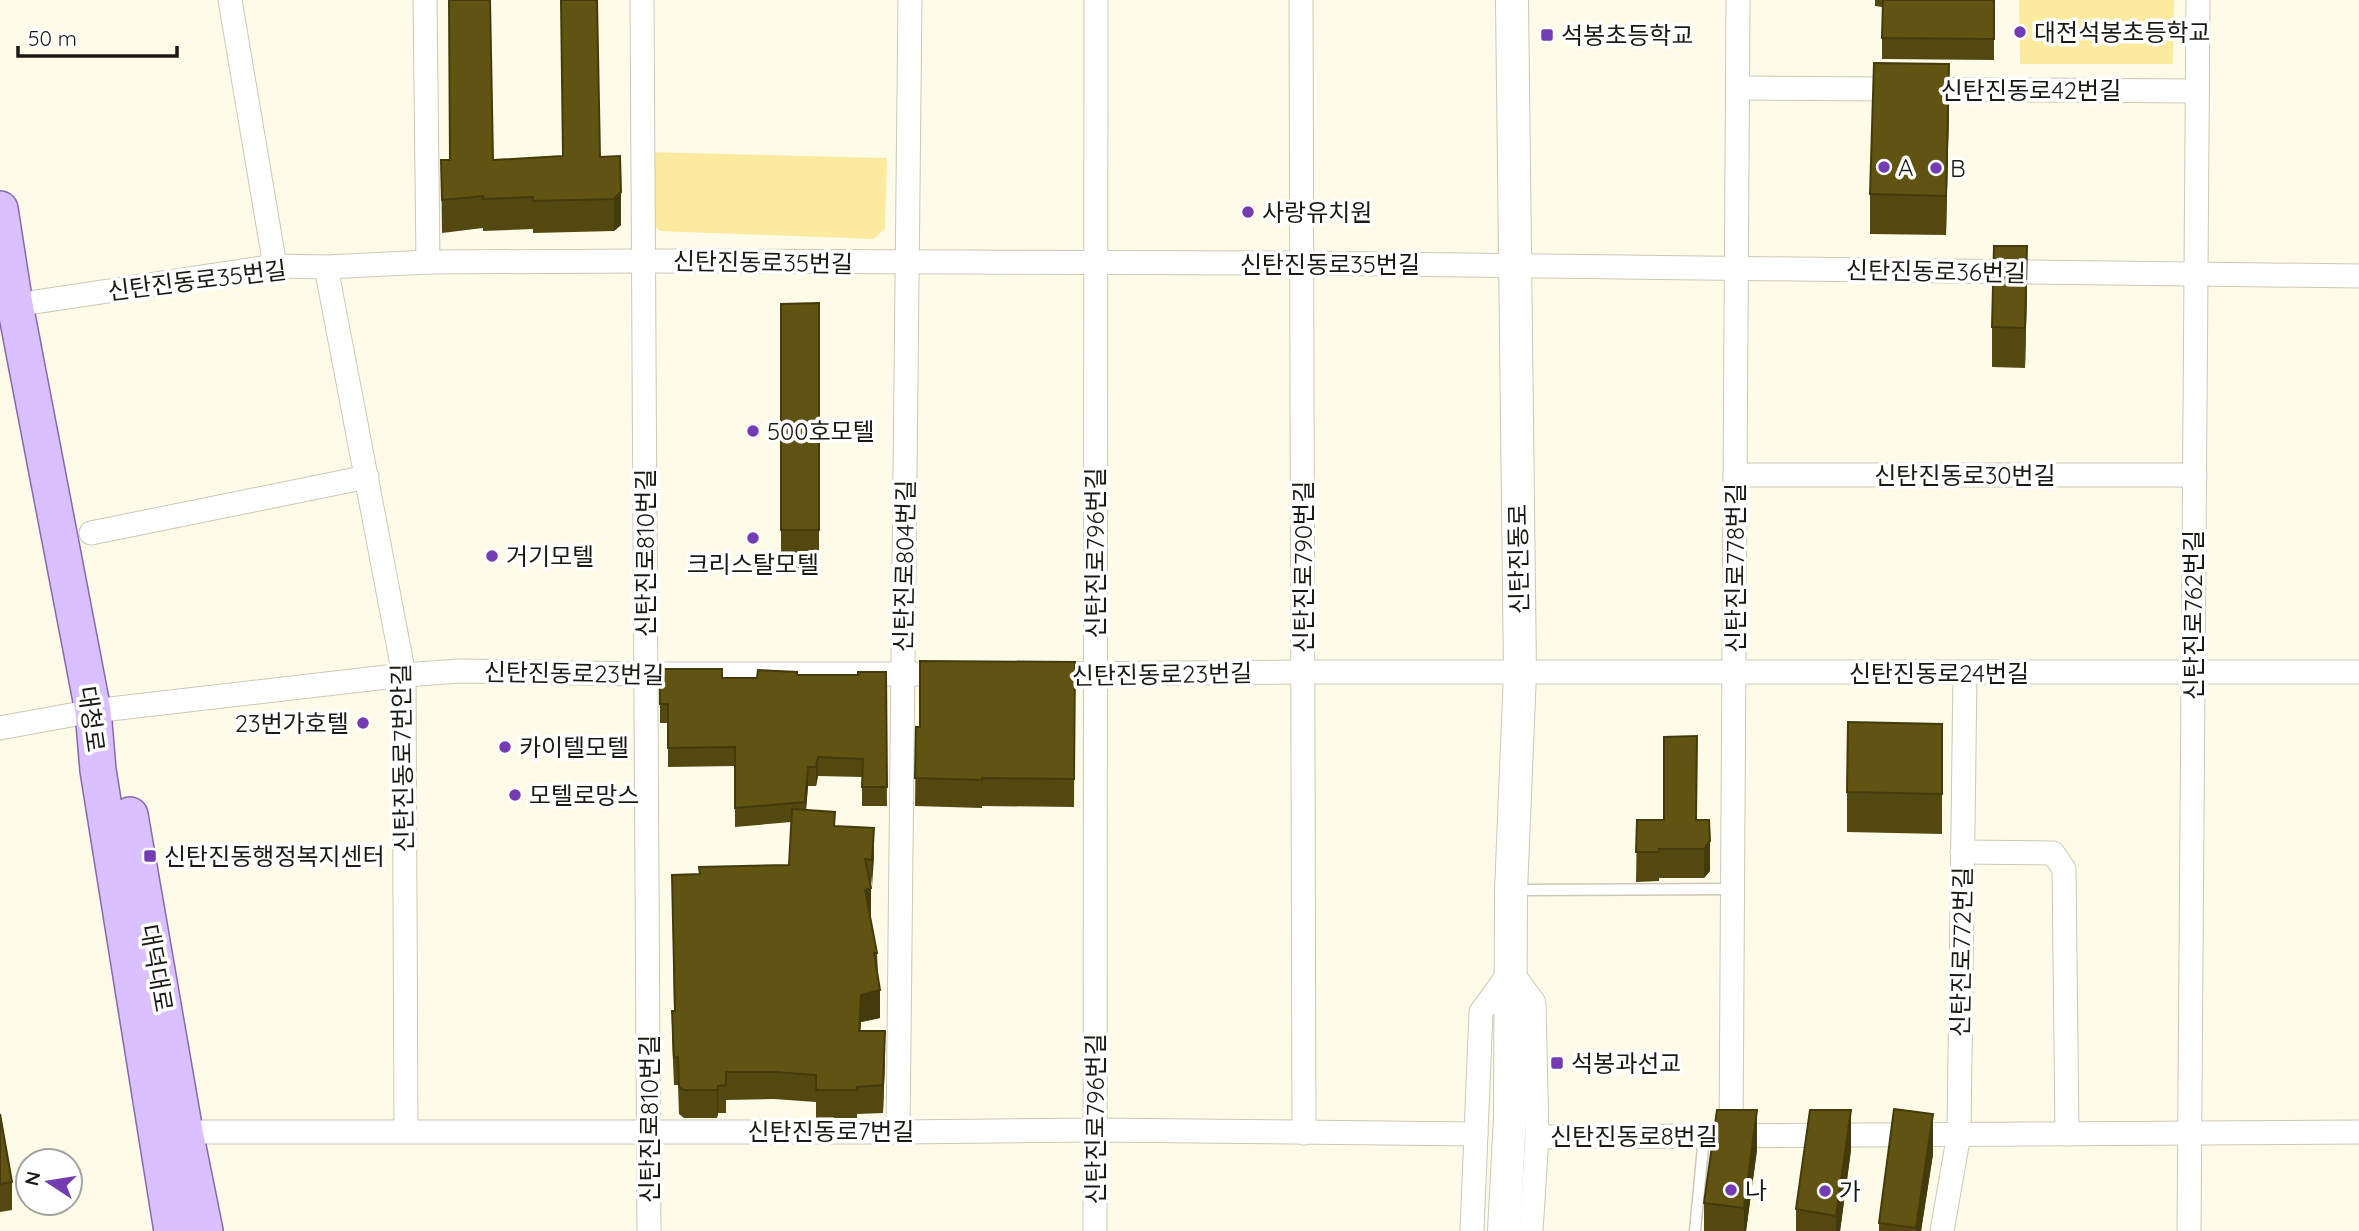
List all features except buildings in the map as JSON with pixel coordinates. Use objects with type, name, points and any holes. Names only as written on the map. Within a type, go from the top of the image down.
[{"type":"main road","name":"신탄진동로","points":[[1504,1231],[1510,1117],[1511,891],[1520,673],[1512,0]]},
{"type":"main road","name":"대청로","points":[[0,209],[15,305],[93,711],[101,784],[170,1228]]},
{"type":"main road","name":"대덕대로","points":[[93,711],[122,771],[185,1132],[205,1231]]},
{"type":"street","points":[[230,0],[275,266]]},
{"type":"street","points":[[425,0],[428,262]]},
{"type":"street","name":"신탄진로810번길","points":[[642,0],[649,1231]]},
{"type":"street","name":"신탄진로804번길","points":[[898,1132],[910,0]]},
{"type":"street","name":"신탄진로796번길","points":[[1095,1231],[1096,0]]},
{"type":"street","name":"신탄진로790번길","points":[[1301,0],[1304,1133]]},
{"type":"street","name":"신탄진로778번길","points":[[1731,1136],[1738,0]]},
{"type":"street","name":"신탄진로762번길","points":[[2189,1231],[2198,0]]},
{"type":"street","name":"신탄진동로42번길","points":[[1738,88],[2197,91]]},
{"type":"street","name":"신탄진동로35번길","points":[[15,305],[275,266],[326,267],[428,262],[1301,263],[1514,266]]},
{"type":"street","name":"신탄진동로36번길","points":[[1514,266],[2359,276]]},
{"type":"street","name":"신탄진동로7번안길","points":[[326,267],[404,675],[406,1131]]},
{"type":"street","name":"신탄진동로30번길","points":[[1735,474],[2194,475]]},
{"type":"street","points":[[91,533],[367,478]]},
{"type":"street","name":"신탄진동로23번길","points":[[0,728],[93,711],[459,671],[972,674]]},
{"type":"street","name":"신탄진동로24번길","points":[[1520,673],[2359,672]]},
{"type":"street","name":"신탄진동로23번길","points":[[1027,674],[1520,673]]},
{"type":"street","name":"신탄진로772번길","points":[[1942,1231],[1959,1134],[1965,673]]},
{"type":"street","points":[[1962,852],[2053,853],[2064,869],[2067,1134]]},
{"type":"street","points":[[1472,1231],[1481,1012],[1511,971],[1534,1003],[1537,1137],[1531,1231]]},
{"type":"street","name":"신탄진동로7번길","points":[[185,1132],[1095,1130],[1476,1134]]},
{"type":"street","name":"신탄진동로8번길","points":[[1537,1137],[2359,1132]]},
{"type":"lane","points":[[1511,891],[1733,889]]},
{"type":"lane","points":[[1695,1231],[1704,1136]]},
{"type":"shaded area","points":[[2019,0],[2174,0],[2173,64],[2020,64]]},
{"type":"shaded area","points":[[646,152],[887,158],[885,228],[874,239],[660,231],[647,218]]},
{"type":"place","name":"대전석봉초등학교","points":[[2020,32]]},
{"type":"place","name":"석봉초등학교","points":[[1547,35]]},
{"type":"place","name":"A","points":[[1884,167]]},
{"type":"place","name":"B","points":[[1936,168]]},
{"type":"place","name":"사랑유치원","points":[[1248,212]]},
{"type":"place","name":"500호모텔","points":[[753,431]]},
{"type":"place","name":"크리스탈모텔","points":[[753,538]]},
{"type":"place","name":"거기모텔","points":[[492,556]]},
{"type":"place","name":"23번가호텔","points":[[363,723]]},
{"type":"place","name":"카이텔모텔","points":[[505,747]]},
{"type":"place","name":"모텔로망스","points":[[515,795]]},
{"type":"place","name":"신탄진동행정복지센터","points":[[150,856]]},
{"type":"place","name":"석봉과선교","points":[[1557,1063]]},
{"type":"place","name":"나","points":[[1731,1190]]},
{"type":"place","name":"가","points":[[1825,1191]]}]
